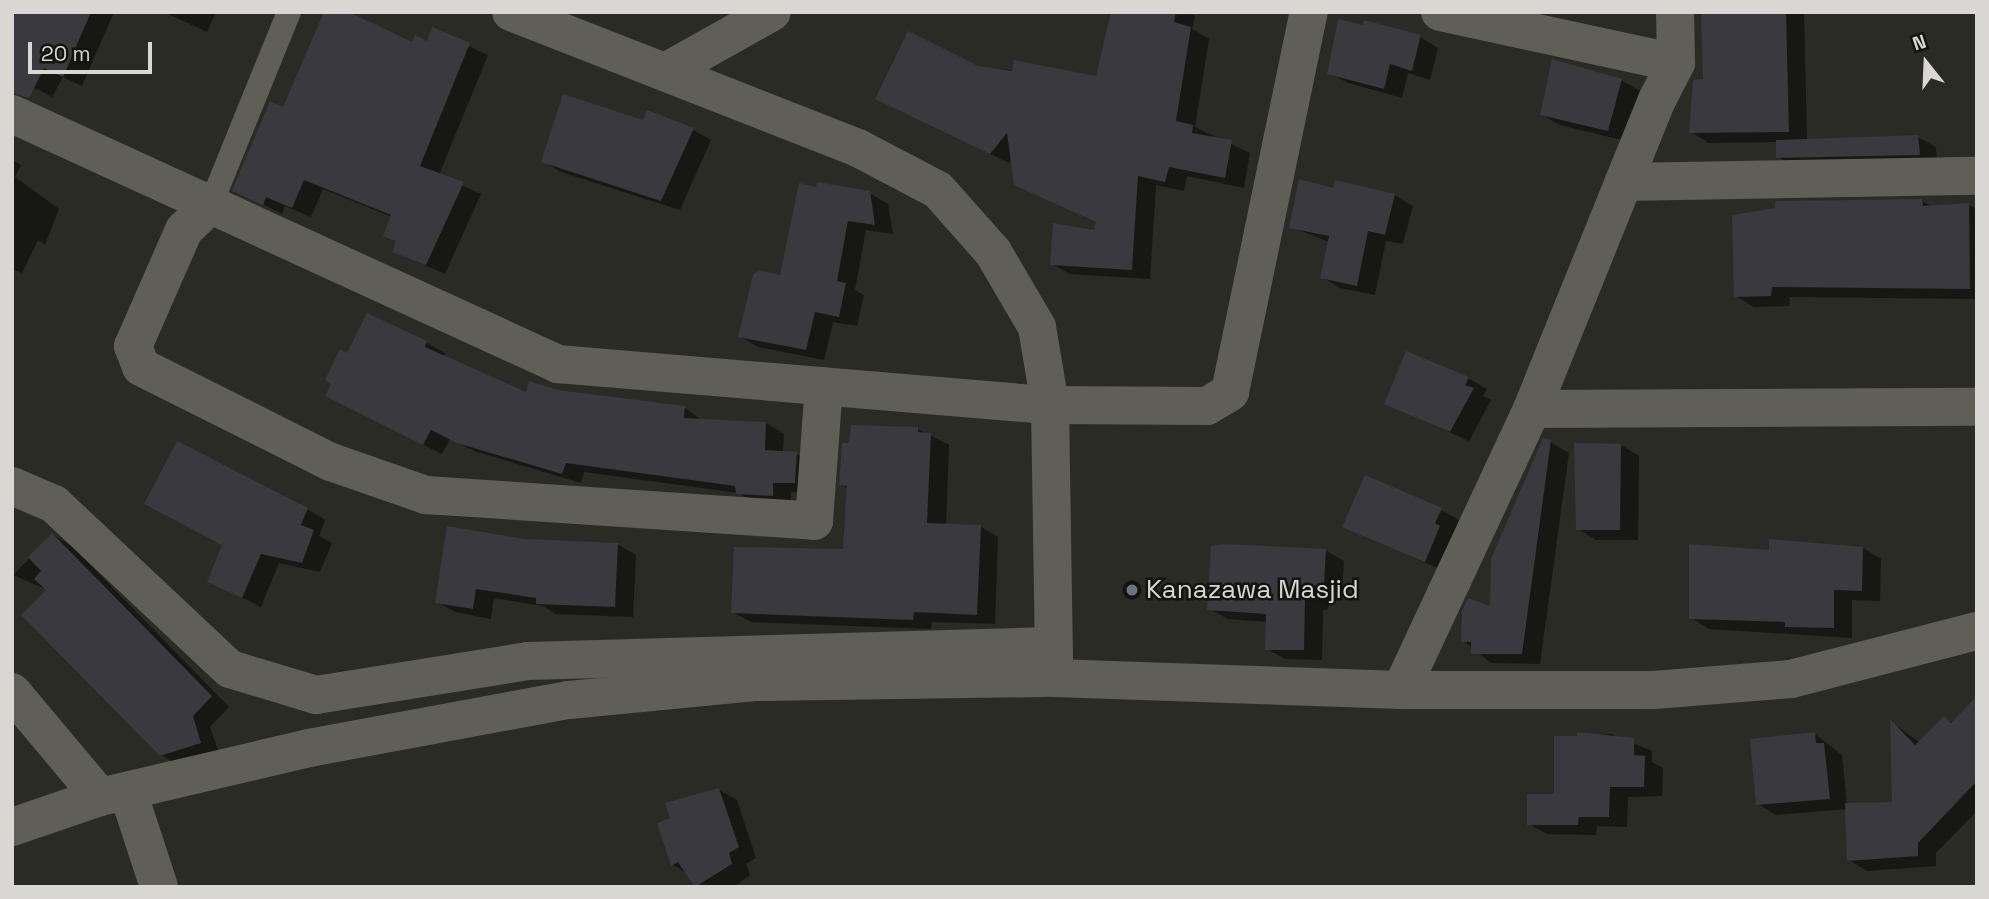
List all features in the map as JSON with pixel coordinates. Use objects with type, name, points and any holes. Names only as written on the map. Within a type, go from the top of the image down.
[{"type":"street","points":[[511,12],[858,148],[937,190],[993,252],[1037,327],[1050,405],[1054,662]]},
{"type":"street","points":[[667,71],[772,12]]},
{"type":"street","points":[[12,114],[558,364],[1050,405],[1206,406],[1230,392],[1309,12]]},
{"type":"street","points":[[1440,12],[1676,63]]},
{"type":"street","points":[[1401,690],[1532,409],[1624,182],[1676,63],[1675,12]]},
{"type":"street","points":[[1624,182],[1977,176]]},
{"type":"street","points":[[211,204],[184,230],[133,346],[141,367],[331,462],[425,495],[814,521],[824,386]]},
{"type":"street","points":[[1532,409],[1977,407]]},
{"type":"street","points":[[12,486],[54,504],[230,669],[316,695],[528,661],[1054,662],[1401,690],[1654,690],[1791,679],[1977,631]]},
{"type":"street","points":[[12,827],[114,794],[310,748],[569,700],[757,682],[1054,662]]},
{"type":"street","points":[[12,692],[114,794],[159,887]]},
{"type":"lane","points":[[211,204],[289,12]]},
{"type":"building","points":[[12,12],[91,12],[63,77],[44,68],[29,98],[12,93]]},
{"type":"building","points":[[324,12],[349,12],[412,42],[415,35],[427,41],[432,27],[470,43],[420,166],[464,182],[426,265],[392,252],[396,241],[383,236],[391,215],[304,180],[292,208],[266,197],[263,205],[232,191],[270,101],[283,107]]},
{"type":"building","points":[[1111,12],[1176,12],[1174,22],[1191,27],[1176,121],[1193,125],[1192,133],[1232,140],[1225,178],[1169,167],[1165,182],[1138,176],[1132,270],[1050,265],[1053,223],[1094,230],[1096,222],[1014,185],[1007,133],[990,154],[875,99],[908,31],[978,66],[1012,71],[1014,60],[1096,76]]},
{"type":"building","points":[[1701,12],[1786,12],[1789,132],[1689,133],[1693,80],[1703,79]]},
{"type":"building","points":[[1338,19],[1363,25],[1364,20],[1421,35],[1412,71],[1390,64],[1384,89],[1327,74]]},
{"type":"building","points":[[1552,59],[1622,79],[1608,131],[1540,115]]},
{"type":"building","points":[[563,94],[643,120],[647,110],[694,128],[661,201],[541,162]]},
{"type":"building","points":[[1918,135],[1920,155],[1776,158],[1776,140]]},
{"type":"building","points":[[1299,179],[1333,188],[1335,180],[1395,194],[1385,235],[1368,231],[1357,286],[1320,278],[1329,236],[1289,228]]},
{"type":"building","points":[[817,182],[870,191],[875,225],[848,221],[837,281],[846,283],[839,317],[815,312],[806,350],[738,337],[753,275],[758,270],[780,275],[799,183],[816,187]]},
{"type":"building","points":[[1922,199],[1923,206],[1969,203],[1970,289],[1772,287],[1771,296],[1734,297],[1732,215],[1775,208],[1775,201]]},
{"type":"building","points":[[367,313],[427,341],[425,347],[526,392],[529,381],[558,390],[685,406],[684,418],[766,422],[765,450],[797,452],[795,483],[773,483],[773,496],[736,494],[735,486],[566,463],[562,474],[457,443],[431,430],[423,445],[325,396],[331,384],[325,380],[340,349],[347,353]]},
{"type":"building","points":[[1406,351],[1469,377],[1465,385],[1474,388],[1450,432],[1384,404]]},
{"type":"building","points":[[851,425],[918,427],[918,432],[931,433],[927,523],[981,525],[977,615],[914,612],[913,620],[731,613],[734,547],[843,549],[847,486],[839,485],[842,443],[849,443]]},
{"type":"building","points":[[1543,438],[1551,440],[1522,654],[1471,654],[1471,642],[1461,642],[1462,611],[1468,598],[1490,606],[1491,559]]},
{"type":"building","points":[[177,441],[308,508],[301,525],[314,530],[302,563],[261,554],[242,598],[207,582],[222,545],[144,504]]},
{"type":"building","points":[[1574,443],[1621,444],[1620,530],[1576,530]]},
{"type":"building","points":[[1365,475],[1442,508],[1435,523],[1440,526],[1425,562],[1342,527]]},
{"type":"building","points":[[447,526],[525,539],[618,543],[615,607],[536,604],[536,598],[476,589],[473,609],[435,603]]},
{"type":"building","points":[[52,533],[212,696],[193,716],[201,743],[160,756],[21,615],[46,590],[34,579],[41,571],[28,557]]},
{"type":"building","points":[[1769,539],[1863,547],[1862,591],[1834,590],[1834,628],[1785,627],[1785,622],[1689,619],[1689,544],[1769,550]]},
{"type":"building","points":[[1224,544],[1326,549],[1324,585],[1311,586],[1309,600],[1305,600],[1304,650],[1265,650],[1266,614],[1207,610],[1211,546]]},
{"type":"building","points":[[1977,696],[1977,781],[1918,843],[1918,856],[1847,861],[1845,803],[1892,802],[1890,719],[1915,745],[1944,716],[1951,723]]},
{"type":"building","points":[[1577,732],[1634,738],[1634,755],[1645,756],[1644,787],[1610,787],[1609,817],[1579,817],[1578,825],[1527,825],[1527,794],[1554,794],[1554,736],[1577,736]]},
{"type":"building","points":[[1815,732],[1816,743],[1824,743],[1830,799],[1756,805],[1750,739]]},
{"type":"building","points":[[719,788],[739,847],[729,853],[732,864],[695,887],[678,862],[671,866],[657,823],[670,818],[665,803]]},
{"type":"place","name":"Kanazawa Masjid","points":[[1132,590]]}]
